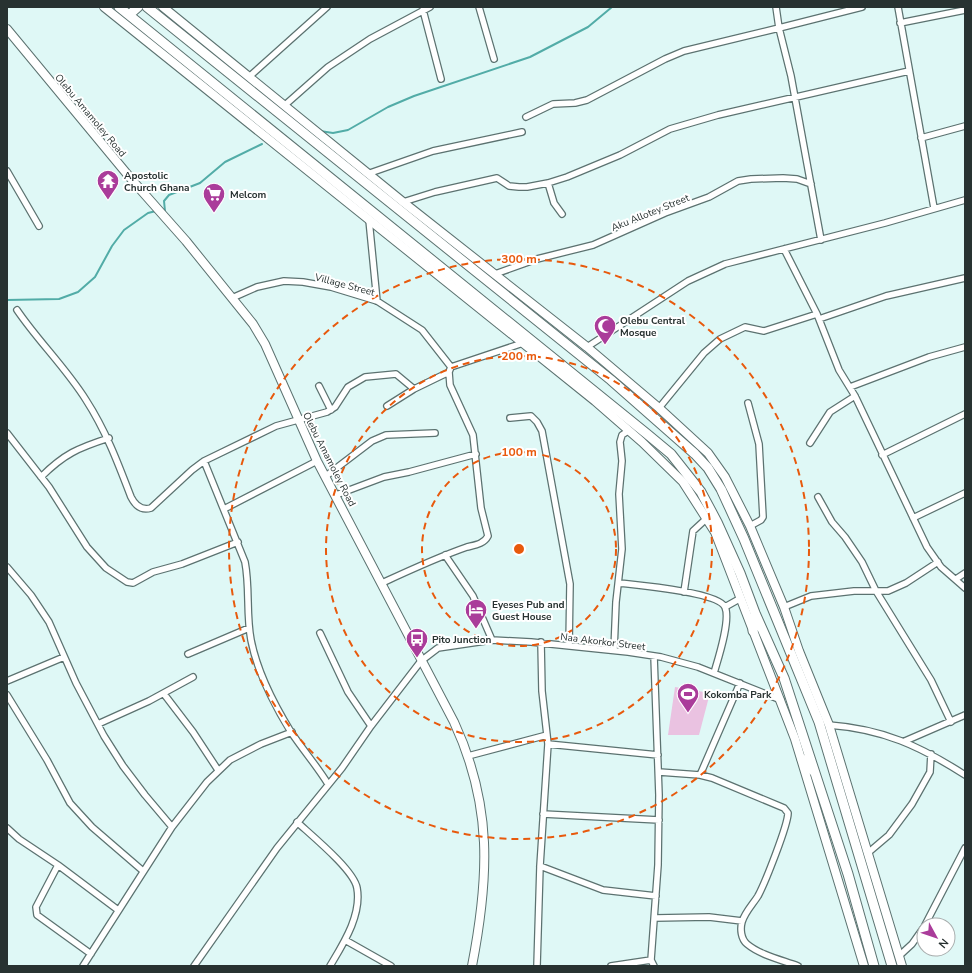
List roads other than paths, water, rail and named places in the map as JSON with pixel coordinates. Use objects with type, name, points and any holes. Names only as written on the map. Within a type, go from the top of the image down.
[{"type":"main road","points":[[119,7],[670,454],[701,492],[728,544],[755,613],[784,678],[848,874],[874,966]]},
{"type":"main road","points":[[129,14],[138,7]]},
{"type":"main road","points":[[147,7],[612,380],[683,442],[708,468],[721,489],[744,539],[819,722],[852,814],[864,869],[892,966]]},
{"type":"main road","points":[[728,544],[736,539],[744,539]]},
{"type":"main road","points":[[753,631],[755,613]]},
{"type":"main road","points":[[802,759],[815,773]]},
{"type":"main road","points":[[848,874],[857,874],[864,869]]},
{"type":"street","points":[[104,7],[595,401],[642,442],[683,482],[715,532],[781,700],[802,759],[864,966]]},
{"type":"street","points":[[163,7],[370,173],[403,202],[587,347],[659,408],[708,453],[725,477],[750,526],[784,607],[799,652],[829,725],[852,814],[869,852],[902,966]]},
{"type":"street","points":[[250,76],[327,7]]},
{"type":"street","points":[[285,105],[333,64],[370,38],[430,7]]},
{"type":"street","points":[[479,7],[494,60]]},
{"type":"street","points":[[776,7],[779,28],[795,98],[821,240]]},
{"type":"street","points":[[526,117],[554,104],[575,103],[587,100],[665,59],[684,51],[862,7]]},
{"type":"street","points":[[898,7],[934,208]]},
{"type":"street","points":[[424,10],[441,80]]},
{"type":"street","points":[[900,23],[965,10]]},
{"type":"street","name":"Olebu Amamoley Road","points":[[7,29],[132,180],[186,241],[232,298],[265,344],[317,461],[454,722],[468,756],[483,816],[485,841],[483,898],[472,966]]},
{"type":"street","points":[[403,202],[435,192],[497,178],[509,186],[519,187],[548,183],[568,177],[620,155],[670,129],[718,114],[795,98],[840,86],[909,71]]},
{"type":"street","points":[[921,138],[965,126]]},
{"type":"street","points":[[370,173],[433,151],[522,132]]},
{"type":"street","points":[[7,171],[39,226]]},
{"type":"street","name":"Aku Allotey Street","points":[[495,274],[537,259],[593,245],[665,214],[698,202],[738,181],[783,178],[797,179],[811,184]]},
{"type":"street","points":[[548,183],[554,203],[562,214]]},
{"type":"street","points":[[587,347],[688,281],[725,264],[885,223],[965,200]]},
{"type":"street","points":[[369,220],[376,301]]},
{"type":"street","points":[[784,249],[818,317],[839,370],[855,396],[927,547],[938,562],[965,588]]},
{"type":"street","points":[[659,408],[704,353],[720,339],[745,327],[764,331],[818,317],[886,296],[965,278]]},
{"type":"street","name":"Village Street","points":[[232,298],[257,287],[284,281],[303,282],[331,287],[376,301],[422,330],[450,369]]},
{"type":"street","points":[[17,310],[33,334],[85,399],[109,438],[131,497],[136,505],[144,509],[150,508],[204,461],[276,426],[322,414],[331,410],[348,387],[366,377],[396,374],[414,389]]},
{"type":"street","points":[[387,406],[450,369],[523,343]]},
{"type":"street","points":[[850,387],[929,357],[965,347]]},
{"type":"street","points":[[382,583],[445,555],[478,544],[488,536],[481,508],[473,435],[450,385],[450,369]]},
{"type":"street","points":[[319,386],[331,410]]},
{"type":"street","points":[[810,443],[830,412],[855,396]]},
{"type":"street","points":[[748,403],[759,444],[763,517],[750,526]]},
{"type":"street","points":[[882,455],[965,414]]},
{"type":"street","points":[[510,418],[531,416],[537,422],[542,431],[570,584],[569,646]]},
{"type":"street","points":[[614,650],[622,549],[619,494],[622,461],[620,442],[622,435],[628,431]]},
{"type":"street","points":[[7,433],[41,477],[87,547],[106,568],[126,582],[133,582],[153,572],[188,562],[238,542]]},
{"type":"street","points":[[326,476],[372,441],[386,435],[435,433]]},
{"type":"street","points":[[41,477],[62,458],[73,451],[109,438]]},
{"type":"street","points":[[336,495],[384,477],[409,472],[454,458],[476,454]]},
{"type":"street","points":[[204,461],[245,562],[248,576],[249,628],[256,659],[264,680],[292,732],[328,784]]},
{"type":"street","points":[[224,509],[285,476],[317,461]]},
{"type":"street","points":[[913,518],[965,492]]},
{"type":"street","points":[[818,496],[832,522],[851,544],[876,591],[931,680],[951,722]]},
{"type":"street","points":[[684,592],[693,531],[706,519]]},
{"type":"street","points":[[445,555],[473,596],[492,640]]},
{"type":"street","points":[[784,607],[811,596],[888,590],[906,583],[938,562]]},
{"type":"street","points":[[7,567],[41,608],[98,724],[127,771],[172,827]]},
{"type":"street","points":[[956,580],[965,572]]},
{"type":"street","points":[[619,583],[707,596],[725,606],[726,615],[724,636],[714,673]]},
{"type":"street","points":[[725,606],[741,598]]},
{"type":"street","points":[[188,654],[249,628]]},
{"type":"street","points":[[320,633],[348,692],[371,726]]},
{"type":"street","name":"Naa Akorkor Street","points":[[194,966],[256,876],[297,822],[342,768],[371,726],[421,661],[438,648],[492,640],[541,642],[654,656],[714,673],[781,700]]},
{"type":"street","points":[[537,966],[540,866],[548,744],[542,691],[541,642]]},
{"type":"street","points":[[611,966],[652,963],[659,820],[659,772],[654,656]]},
{"type":"street","points":[[7,680],[64,657]]},
{"type":"street","points":[[98,724],[164,694],[193,676]]},
{"type":"street","points":[[700,775],[740,683]]},
{"type":"street","points":[[164,694],[189,726],[218,770]]},
{"type":"street","points":[[7,695],[47,760],[70,803],[92,827],[143,871]]},
{"type":"street","points":[[905,741],[965,715]]},
{"type":"street","points":[[829,725],[855,727],[905,741],[932,754],[965,775]]},
{"type":"street","points":[[83,966],[172,827],[218,770],[243,752],[292,732]]},
{"type":"street","points":[[468,756],[547,735]]},
{"type":"street","points":[[548,744],[658,755]]},
{"type":"street","points":[[869,852],[889,835],[912,804],[930,772],[932,754]]},
{"type":"street","points":[[659,772],[700,775],[712,778],[784,808],[788,813],[785,826],[758,895],[742,922],[741,934],[747,944],[754,949],[798,966]]},
{"type":"street","points":[[543,814],[659,820]]},
{"type":"street","points":[[297,822],[333,855],[352,878],[357,888],[356,910],[345,940],[330,966]]},
{"type":"street","points":[[7,830],[58,865],[118,910]]},
{"type":"street","points":[[929,917],[965,848]]},
{"type":"street","points":[[58,865],[36,907],[37,915],[91,954]]},
{"type":"street","points":[[540,866],[603,890],[656,896]]},
{"type":"street","points":[[654,918],[709,917],[742,922]]},
{"type":"street","points":[[899,956],[912,944],[916,938]]},
{"type":"street","points":[[345,940],[391,966]]},
{"type":"waterway","points":[[320,131],[333,133],[348,130],[388,107],[414,96],[530,57],[588,27],[612,7]]},
{"type":"waterway","points":[[163,211],[165,211],[164,201],[169,195],[200,183],[225,162],[262,144]]},
{"type":"waterway","points":[[7,300],[59,299],[78,292],[95,277],[112,246],[124,230],[148,213],[156,211]]},
{"type":"place","name":"Apostolic Church Ghana","points":[[108,200]]},
{"type":"place","name":"Melcom","points":[[214,214]]},
{"type":"place","name":"Olebu Central Mosque","points":[[605,346]]},
{"type":"place","name":"Eyeses Pub and Guest House","points":[[476,630]]},
{"type":"place","name":"Pito Junction","points":[[417,658]]},
{"type":"place","name":"Kokomba Park","points":[[688,714]]}]
